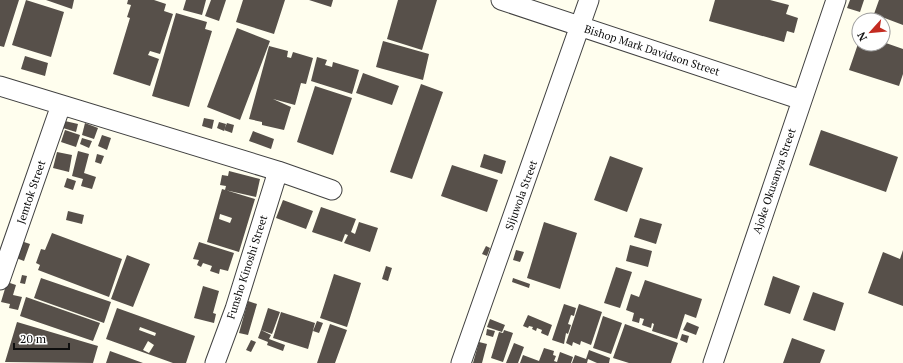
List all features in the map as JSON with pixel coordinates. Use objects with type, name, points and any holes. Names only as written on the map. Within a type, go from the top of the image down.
[{"type":"street","name":"Bishop Mark Davidson Street","points":[[501,0],[802,100]]},
{"type":"street","name":"Sijuwola Street","points":[[461,363],[589,0]]},
{"type":"street","name":"Ajoke Okusanya Street","points":[[713,363],[836,0]]},
{"type":"street","points":[[0,86],[278,171],[332,190]]},
{"type":"street","name":"Jemtok Street","points":[[0,280],[61,105]]},
{"type":"street","name":"Funsho Kinoshi Street","points":[[215,363],[235,309],[278,171]]},
{"type":"building","points":[[0,0],[19,0],[4,47],[0,46]]},
{"type":"building","points":[[26,0],[64,12],[51,57],[12,45]]},
{"type":"building","points":[[46,0],[74,0],[72,9]]},
{"type":"building","points":[[128,0],[154,0],[166,4],[164,11],[173,14],[160,54],[150,51],[148,55],[159,59],[150,86],[113,74],[130,18],[127,17],[131,5],[127,4]]},
{"type":"building","points":[[186,0],[206,0],[202,15],[183,10]]},
{"type":"building","points":[[211,0],[226,0],[219,21],[205,16]]},
{"type":"building","points":[[243,0],[285,0],[274,34],[236,22]]},
{"type":"building","points":[[309,0],[333,0],[331,7]]},
{"type":"building","points":[[398,0],[437,0],[422,50],[387,39]]},
{"type":"building","points":[[715,0],[770,0],[789,5],[786,14],[798,18],[794,33],[787,31],[784,42],[709,21]]},
{"type":"building","points":[[850,0],[864,0],[860,12],[847,8]]},
{"type":"building","points":[[879,0],[903,0],[903,25],[891,20],[891,12],[875,12]]},
{"type":"building","points":[[176,13],[207,22],[205,29],[212,31],[189,107],[152,96]]},
{"type":"building","points":[[237,28],[270,41],[240,120],[207,107]]},
{"type":"building","points":[[383,41],[429,54],[423,80],[376,67]]},
{"type":"building","points":[[891,45],[903,49],[903,74],[899,86],[849,70],[855,52],[891,52]]},
{"type":"building","points":[[269,46],[288,51],[287,57],[291,58],[293,52],[313,58],[306,84],[301,83],[295,105],[273,99],[291,107],[284,130],[262,125],[262,122],[249,119]]},
{"type":"building","points":[[25,56],[48,63],[45,76],[21,69]]},
{"type":"building","points":[[317,57],[327,60],[325,65],[332,67],[333,62],[359,70],[352,94],[311,81]]},
{"type":"building","points":[[363,73],[399,86],[392,105],[356,93]]},
{"type":"building","points":[[421,84],[443,92],[412,179],[390,172]]},
{"type":"building","points":[[315,86],[352,98],[333,155],[297,142]]},
{"type":"building","points":[[204,118],[214,120],[212,129],[202,126]]},
{"type":"building","points":[[65,121],[78,124],[76,132],[63,128]]},
{"type":"building","points":[[219,122],[226,124],[224,131],[217,128]]},
{"type":"building","points":[[85,123],[98,128],[94,139],[82,135]]},
{"type":"building","points":[[227,123],[234,125],[232,133],[224,130]]},
{"type":"building","points":[[65,130],[80,135],[76,147],[61,142]]},
{"type":"building","points":[[821,130],[898,157],[886,192],[809,165]]},
{"type":"building","points":[[253,131],[274,139],[271,149],[249,141]]},
{"type":"building","points":[[102,135],[111,138],[107,150],[98,146]]},
{"type":"building","points":[[82,138],[92,141],[89,148],[80,144]]},
{"type":"building","points":[[78,151],[89,154],[84,173],[96,177],[92,189],[81,186],[83,179],[72,176]]},
{"type":"building","points":[[57,152],[72,155],[69,172],[53,168]]},
{"type":"building","points":[[97,154],[104,156],[101,164],[95,162]]},
{"type":"building","points":[[484,154],[506,161],[502,174],[480,167]]},
{"type":"building","points":[[610,156],[643,168],[627,212],[594,200]]},
{"type":"building","points":[[452,165],[498,180],[487,212],[441,196]]},
{"type":"building","points":[[229,171],[260,179],[256,197],[225,190],[226,186],[220,185],[222,175],[228,176]]},
{"type":"building","points":[[67,178],[76,181],[73,190],[64,187]]},
{"type":"building","points":[[222,189],[255,199],[239,252],[207,242]],"holes":[[[220,214],[232,218],[230,223],[219,219]]]},
{"type":"building","points":[[283,200],[313,211],[306,229],[276,218]]},
{"type":"building","points":[[321,207],[356,219],[351,232],[355,234],[359,222],[378,228],[370,252],[344,243],[348,235],[345,234],[342,242],[312,232]]},
{"type":"building","points":[[68,211],[84,215],[82,224],[66,220]]},
{"type":"building","points":[[640,218],[662,224],[656,244],[634,237]]},
{"type":"building","points":[[544,222],[577,233],[560,289],[527,278]]},
{"type":"building","points":[[52,233],[122,259],[109,297],[38,270],[40,265],[36,263],[41,249],[45,250]]},
{"type":"building","points":[[21,241],[30,244],[24,261],[16,258]]},
{"type":"building","points":[[199,242],[234,253],[228,271],[220,269],[219,274],[210,271],[212,266],[203,263],[201,267],[197,265],[199,260],[193,259]]},
{"type":"building","points":[[630,245],[652,251],[648,267],[626,261]]},
{"type":"building","points":[[486,246],[490,248],[487,256],[482,254]]},
{"type":"building","points":[[516,250],[524,252],[520,262],[513,260]]},
{"type":"building","points":[[903,250],[903,306],[868,293],[883,252],[900,259]]},
{"type":"building","points":[[127,255],[150,264],[133,307],[111,299]]},
{"type":"building","points":[[386,266],[392,268],[388,281],[382,279]]},
{"type":"building","points":[[616,267],[632,272],[620,308],[604,303]]},
{"type":"building","points":[[334,274],[361,283],[347,327],[320,318]]},
{"type":"building","points":[[22,275],[27,276],[25,284],[20,283]]},
{"type":"building","points":[[773,276],[800,286],[790,314],[764,305]]},
{"type":"building","points":[[41,278],[111,302],[104,323],[34,298]]},
{"type":"building","points":[[513,278],[530,284],[529,288],[512,282]]},
{"type":"building","points":[[645,280],[702,299],[696,318],[685,314],[677,339],[652,331],[654,324],[652,323],[651,328],[642,325],[644,319],[640,318],[639,323],[632,321],[634,313],[626,310],[631,294],[639,297]]},
{"type":"building","points":[[7,282],[16,285],[13,295],[22,297],[18,310],[9,308],[10,304],[1,302]]},
{"type":"building","points":[[203,286],[219,291],[213,313],[216,314],[214,323],[194,318]]},
{"type":"building","points":[[813,292],[844,303],[835,331],[803,320]]},
{"type":"building","points":[[26,297],[100,323],[93,341],[20,316]]},
{"type":"building","points":[[248,301],[257,304],[248,335],[239,333]]},
{"type":"building","points":[[564,304],[576,308],[574,316],[571,315],[568,324],[571,325],[568,334],[566,333],[564,344],[552,340]]},
{"type":"building","points":[[579,304],[602,312],[591,345],[581,341],[580,345],[573,342],[572,346],[566,343]]},
{"type":"building","points":[[117,308],[195,336],[186,363],[173,363],[106,339]],"holes":[[[140,327],[156,333],[155,336],[139,330]],[[148,341],[154,345],[149,353],[143,350]]]},
{"type":"building","points":[[268,308],[280,312],[272,334],[261,330]]},
{"type":"building","points":[[281,312],[315,323],[308,349],[273,338]]},
{"type":"building","points":[[528,315],[552,325],[548,336],[541,333],[542,330],[537,328],[536,331],[532,329],[533,327],[529,326],[528,328],[523,326]]},
{"type":"building","points":[[603,316],[622,323],[611,354],[593,348]]},
{"type":"building","points":[[490,319],[505,325],[502,332],[487,327]]},
{"type":"building","points":[[317,321],[323,323],[319,333],[313,331]]},
{"type":"building","points":[[17,322],[98,346],[93,363],[5,362]]},
{"type":"building","points":[[687,322],[699,327],[696,335],[683,330]]},
{"type":"building","points":[[330,324],[347,330],[335,363],[317,363]]},
{"type":"building","points":[[625,324],[678,343],[671,363],[629,363],[613,358]]},
{"type":"building","points":[[487,329],[495,331],[493,337],[486,335]]},
{"type":"building","points":[[261,330],[271,335],[269,339],[285,345],[283,351],[267,345],[268,342],[258,338]]},
{"type":"building","points":[[504,330],[513,333],[503,362],[491,358],[499,332],[503,333]]},
{"type":"building","points":[[682,334],[689,336],[687,343],[680,340]]},
{"type":"building","points":[[792,338],[825,350],[820,363],[783,363]]},
{"type":"building","points":[[251,340],[256,342],[251,352],[246,350]]},
{"type":"building","points":[[479,342],[487,344],[482,363],[473,363]]},
{"type":"building","points":[[514,343],[524,347],[518,363],[506,363]]},
{"type":"building","points":[[544,348],[554,351],[553,355],[556,356],[554,361],[557,362],[560,352],[573,357],[571,363],[520,363],[523,355],[539,361]]},
{"type":"building","points":[[589,350],[610,358],[609,363],[597,363],[588,359],[587,363],[572,363],[575,355],[586,359]]},
{"type":"building","points":[[110,351],[143,363],[106,363]]}]
